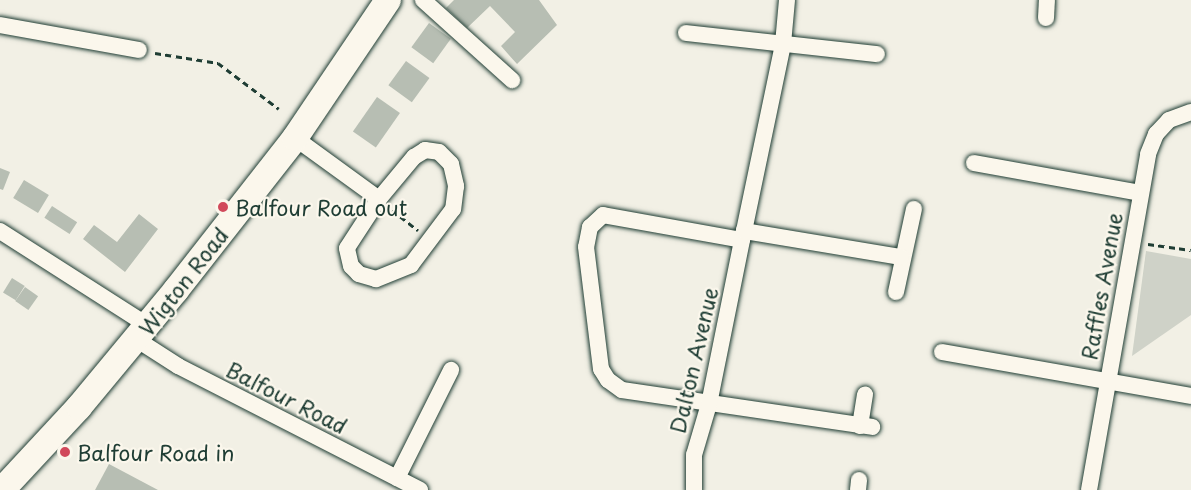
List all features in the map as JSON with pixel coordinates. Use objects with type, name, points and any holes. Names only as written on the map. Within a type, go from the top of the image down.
[{"type":"main road","name":"Wigton Road","points":[[2,490],[142,332],[295,138],[388,0]]},
{"type":"street","points":[[423,0],[512,80]]},
{"type":"street","name":"Dalton Avenue","points":[[694,490],[694,455],[709,404],[783,45],[787,0]]},
{"type":"street","points":[[1046,18],[1047,0]]},
{"type":"street","points":[[0,25],[138,50]]},
{"type":"street","points":[[686,33],[877,54]]},
{"type":"street","name":"Raffles Avenue","points":[[1089,490],[1148,154],[1156,134],[1169,120],[1191,112]]},
{"type":"street","points":[[295,138],[379,199]]},
{"type":"street","points":[[439,152],[451,164],[456,197],[453,209],[430,240],[411,265],[399,272],[376,279],[358,274],[351,266],[347,248],[379,199],[419,153],[439,152]]},
{"type":"street","points":[[974,163],[1140,193]]},
{"type":"street","points":[[896,292],[914,209]]},
{"type":"street","points":[[865,394],[866,426],[622,390],[608,380],[602,369],[586,247],[590,227],[603,215],[902,257]]},
{"type":"street","name":"Balfour Road","points":[[0,231],[142,332],[178,366],[420,490]]},
{"type":"street","points":[[942,352],[1191,396]]},
{"type":"street","points":[[397,478],[451,370]]},
{"type":"path","points":[[138,50],[218,63],[279,109]]},
{"type":"path","points":[[379,199],[430,240]]},
{"type":"path","points":[[1132,241],[1191,250]]},
{"type":"shaded area","points":[[1146,251],[1191,259],[1191,315],[1132,356]]},
{"type":"building","points":[[454,0],[539,0],[557,25],[517,64],[501,46],[515,32],[490,6],[467,28],[446,8]]},
{"type":"building","points":[[429,23],[451,39],[433,63],[411,47]]},
{"type":"building","points":[[406,61],[429,78],[412,102],[388,85]]},
{"type":"building","points":[[377,97],[400,113],[376,147],[353,131]]},
{"type":"building","points":[[0,168],[10,172],[3,190],[0,189]]},
{"type":"building","points":[[24,180],[49,195],[38,213],[13,198]]},
{"type":"building","points":[[52,206],[77,222],[70,234],[44,218]]},
{"type":"building","points":[[139,214],[158,229],[125,272],[83,239],[94,225],[117,242]]},
{"type":"building","points":[[12,278],[25,286],[16,300],[3,292]]},
{"type":"building","points":[[25,287],[38,296],[28,310],[15,301]]},
{"type":"building","points":[[109,464],[158,490],[95,490]]},
{"type":"place","name":"Balfour Road out","points":[[223,207]]},
{"type":"place","name":"Balfour Road in","points":[[65,452]]}]
